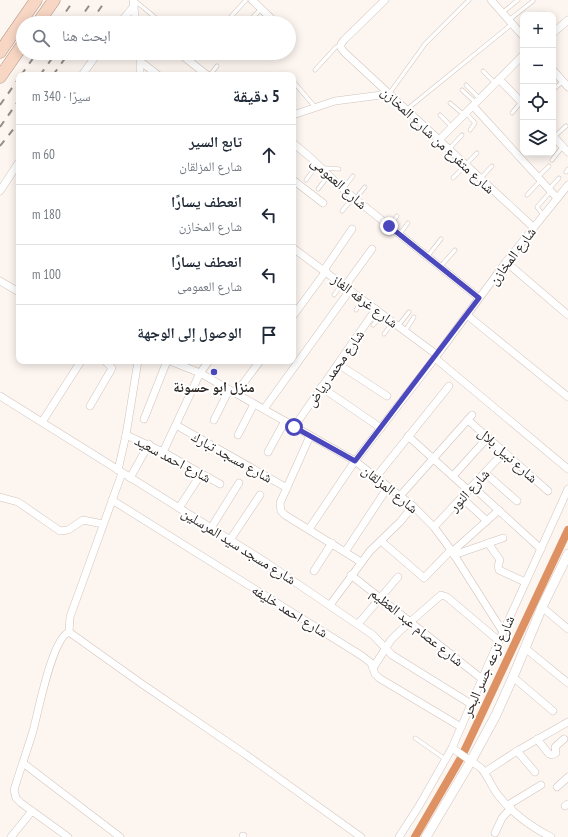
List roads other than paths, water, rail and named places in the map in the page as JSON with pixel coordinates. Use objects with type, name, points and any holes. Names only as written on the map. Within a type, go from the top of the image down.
[{"type":"highway","points":[[25,16],[36,0]]},
{"type":"highway","points":[[43,16],[54,0]]},
{"type":"highway","points":[[0,52],[16,29]]},
{"type":"highway","points":[[0,77],[16,54]]},
{"type":"street","points":[[252,0],[268,16]]},
{"type":"street","points":[[342,50],[344,40],[385,0]]},
{"type":"street","points":[[491,0],[520,33]]},
{"type":"street","points":[[133,2],[136,16]]},
{"type":"street","points":[[124,16],[133,2]]},
{"type":"street","points":[[556,30],[568,20]]},
{"type":"street","name":"شارع متفرع من شارع المخازن","points":[[342,50],[533,227]]},
{"type":"street","points":[[439,140],[520,58]]},
{"type":"street","points":[[84,72],[93,60]]},
{"type":"street","points":[[188,60],[203,72]]},
{"type":"street","points":[[140,72],[141,62]]},
{"type":"street","points":[[141,62],[154,72]]},
{"type":"street","points":[[556,73],[566,84]]},
{"type":"street","points":[[497,81],[520,99]]},
{"type":"street","points":[[296,114],[315,107],[343,100],[389,94]]},
{"type":"street","points":[[476,103],[539,179],[557,198]]},
{"type":"street","points":[[556,139],[568,152]]},
{"type":"street","name":"شارع العمومى","points":[[296,146],[320,166],[343,189],[479,298]]},
{"type":"street","points":[[0,190],[16,166]]},
{"type":"street","points":[[296,182],[323,203]]},
{"type":"street","name":"شارع المخازن","points":[[309,529],[355,461],[436,357],[533,227],[568,185]]},
{"type":"street","points":[[296,312],[352,229]]},
{"type":"street","points":[[296,361],[372,249]]},
{"type":"street","name":"شارع غرفه الغاز","points":[[296,250],[325,270],[405,331],[568,469]]},
{"type":"street","points":[[506,262],[568,315]]},
{"type":"street","points":[[0,281],[16,290]]},
{"type":"street","name":"شارع محمد رياض","points":[[294,427],[376,309]]},
{"type":"street","points":[[467,315],[568,397]]},
{"type":"street","points":[[42,422],[79,364]]},
{"type":"street","points":[[90,406],[112,368],[108,364]]},
{"type":"street","points":[[69,632],[70,617],[112,500],[120,472],[138,364]]},
{"type":"street","points":[[144,419],[168,364]]},
{"type":"street","name":"شارع المزلقان","points":[[176,364],[200,374],[355,461],[413,506],[434,527],[452,552],[503,632]]},
{"type":"street","points":[[163,452],[200,374],[207,364]]},
{"type":"street","points":[[214,420],[232,392],[257,364]]},
{"type":"street","points":[[264,409],[294,364]]},
{"type":"street","points":[[338,364],[387,396]]},
{"type":"street","points":[[376,477],[449,386]]},
{"type":"street","points":[[321,387],[381,428]]},
{"type":"street","name":"شارع مسجد سيد المرسلين","points":[[0,396],[230,540],[330,605],[378,639],[392,655],[471,704]]},
{"type":"street","points":[[238,435],[254,404]]},
{"type":"street","name":"شارع نبيل بلال","points":[[433,458],[470,417],[488,437],[548,491]]},
{"type":"street","points":[[268,452],[285,422]]},
{"type":"street","name":"شارع مسجد تبارك","points":[[176,425],[287,488]]},
{"type":"street","name":"شارع احمد سعيد","points":[[126,435],[149,444],[220,484]]},
{"type":"street","points":[[310,436],[280,503],[281,512],[361,562]]},
{"type":"street","points":[[408,436],[453,476],[499,510],[541,549]]},
{"type":"street","points":[[453,476],[488,437]]},
{"type":"street","points":[[130,478],[149,444]]},
{"type":"street","name":"شارع النور","points":[[434,527],[504,452]]},
{"type":"street","points":[[400,496],[433,458]]},
{"type":"street","points":[[485,473],[517,501]]},
{"type":"street","points":[[179,508],[201,474]]},
{"type":"street","points":[[211,528],[239,483]]},
{"type":"street","points":[[345,552],[388,487]]},
{"type":"street","name":"شارع ترعه جسر البحر","points":[[398,837],[419,806],[445,759],[454,750],[461,727],[471,704],[568,489]]},
{"type":"street","points":[[230,540],[260,495]]},
{"type":"street","points":[[0,497],[18,502],[60,532],[68,530],[83,520],[103,524]]},
{"type":"street","points":[[462,498],[487,521]]},
{"type":"street","name":"شارع احمد خليفه","points":[[112,500],[362,656],[371,663],[375,674],[379,678],[461,727]]},
{"type":"street","points":[[330,605],[370,551],[400,522],[413,506]]},
{"type":"street","points":[[381,540],[424,578],[499,510]]},
{"type":"street","points":[[452,552],[503,538]]},
{"type":"street","points":[[314,571],[332,543]]},
{"type":"street","points":[[488,543],[500,560],[498,566],[499,570],[526,582]]},
{"type":"street","name":"شارع ترعه جسر البحر","points":[[426,837],[496,715],[542,607],[567,560]]},
{"type":"street","name":"شارع عصام عبد العظيم","points":[[351,575],[482,679]]},
{"type":"street","points":[[358,624],[398,577]]},
{"type":"street","points":[[373,668],[385,648],[400,630],[411,622],[441,594],[499,641]]},
{"type":"street","points":[[542,607],[568,629]]},
{"type":"street","points":[[68,837],[21,803],[16,798],[14,790],[33,729],[45,676],[61,639],[66,633],[69,632]]},
{"type":"street","points":[[69,632],[362,837]]},
{"type":"street","points":[[525,648],[568,683]]},
{"type":"street","points":[[513,677],[553,711]]},
{"type":"street","points":[[485,772],[536,739],[568,722]]},
{"type":"street","points":[[536,739],[548,754],[552,755],[556,753],[555,747],[564,739]]},
{"type":"street","points":[[454,750],[477,764],[485,772],[498,795],[523,820],[535,829],[551,837]]},
{"type":"street","points":[[517,751],[535,772]]},
{"type":"street","points":[[23,763],[120,837]]},
{"type":"street","points":[[557,787],[568,777]]},
{"type":"street","points":[[495,833],[509,807],[541,785]]},
{"type":"street","points":[[11,837],[32,811]]},
{"type":"lane","points":[[232,16],[246,0]]},
{"type":"lane","points":[[389,94],[425,44],[469,0]]},
{"type":"lane","points":[[502,13],[518,0]]},
{"type":"lane","points":[[406,110],[533,1]]},
{"type":"lane","points":[[133,2],[152,16]]},
{"type":"lane","points":[[254,16],[261,9]]},
{"type":"lane","points":[[315,70],[336,47],[338,46],[342,50]]},
{"type":"lane","points":[[212,72],[217,66]]},
{"type":"lane","points":[[483,71],[497,81]]},
{"type":"lane","points":[[556,89],[566,84]]},
{"type":"lane","points":[[296,85],[315,107]]},
{"type":"lane","points":[[466,85],[476,103]]},
{"type":"lane","points":[[462,90],[476,103]]},
{"type":"lane","points":[[512,112],[520,101]]},
{"type":"lane","points":[[450,103],[475,123],[470,130]]},
{"type":"lane","points":[[440,115],[452,127]]},
{"type":"lane","points":[[556,135],[566,126]]},
{"type":"lane","points":[[449,149],[462,135]]},
{"type":"lane","points":[[552,160],[562,146]]},
{"type":"lane","points":[[453,178],[477,153]]},
{"type":"lane","points":[[306,180],[320,166],[339,169]]},
{"type":"lane","points":[[480,178],[492,166]]},
{"type":"lane","points":[[527,195],[549,166]]},
{"type":"lane","points":[[318,189],[329,175]]},
{"type":"lane","points":[[343,189],[353,176]]},
{"type":"lane","points":[[543,215],[536,207],[559,178]]},
{"type":"lane","points":[[342,211],[365,187]]},
{"type":"lane","points":[[389,226],[398,216]]},
{"type":"lane","points":[[399,235],[408,223]]},
{"type":"lane","points":[[426,257],[441,239]]},
{"type":"lane","points":[[440,267],[455,250]]},
{"type":"lane","points":[[334,295],[346,286]]},
{"type":"lane","points":[[356,310],[363,299]]},
{"type":"lane","points":[[384,334],[409,312]]},
{"type":"lane","points":[[373,325],[383,314]]},
{"type":"lane","points":[[405,331],[414,317]]},
{"type":"lane","points":[[416,738],[445,759]]},
{"type":"waterway","points":[[415,837],[462,756],[568,530]]},
{"type":"railway","points":[[63,16],[74,0]]},
{"type":"railway","points":[[82,16],[93,0]]},
{"type":"railway","points":[[95,16],[106,0]]},
{"type":"railway","points":[[23,72],[32,60]]},
{"type":"railway","points":[[42,72],[51,60]]},
{"type":"railway","points":[[55,72],[64,60]]},
{"type":"railway","points":[[0,105],[16,82]]},
{"type":"railway","points":[[0,127],[16,104]]},
{"type":"railway","points":[[0,146],[16,126]]},
{"type":"place","name":"منزل ابو حسونة","points":[[214,372]]}]
